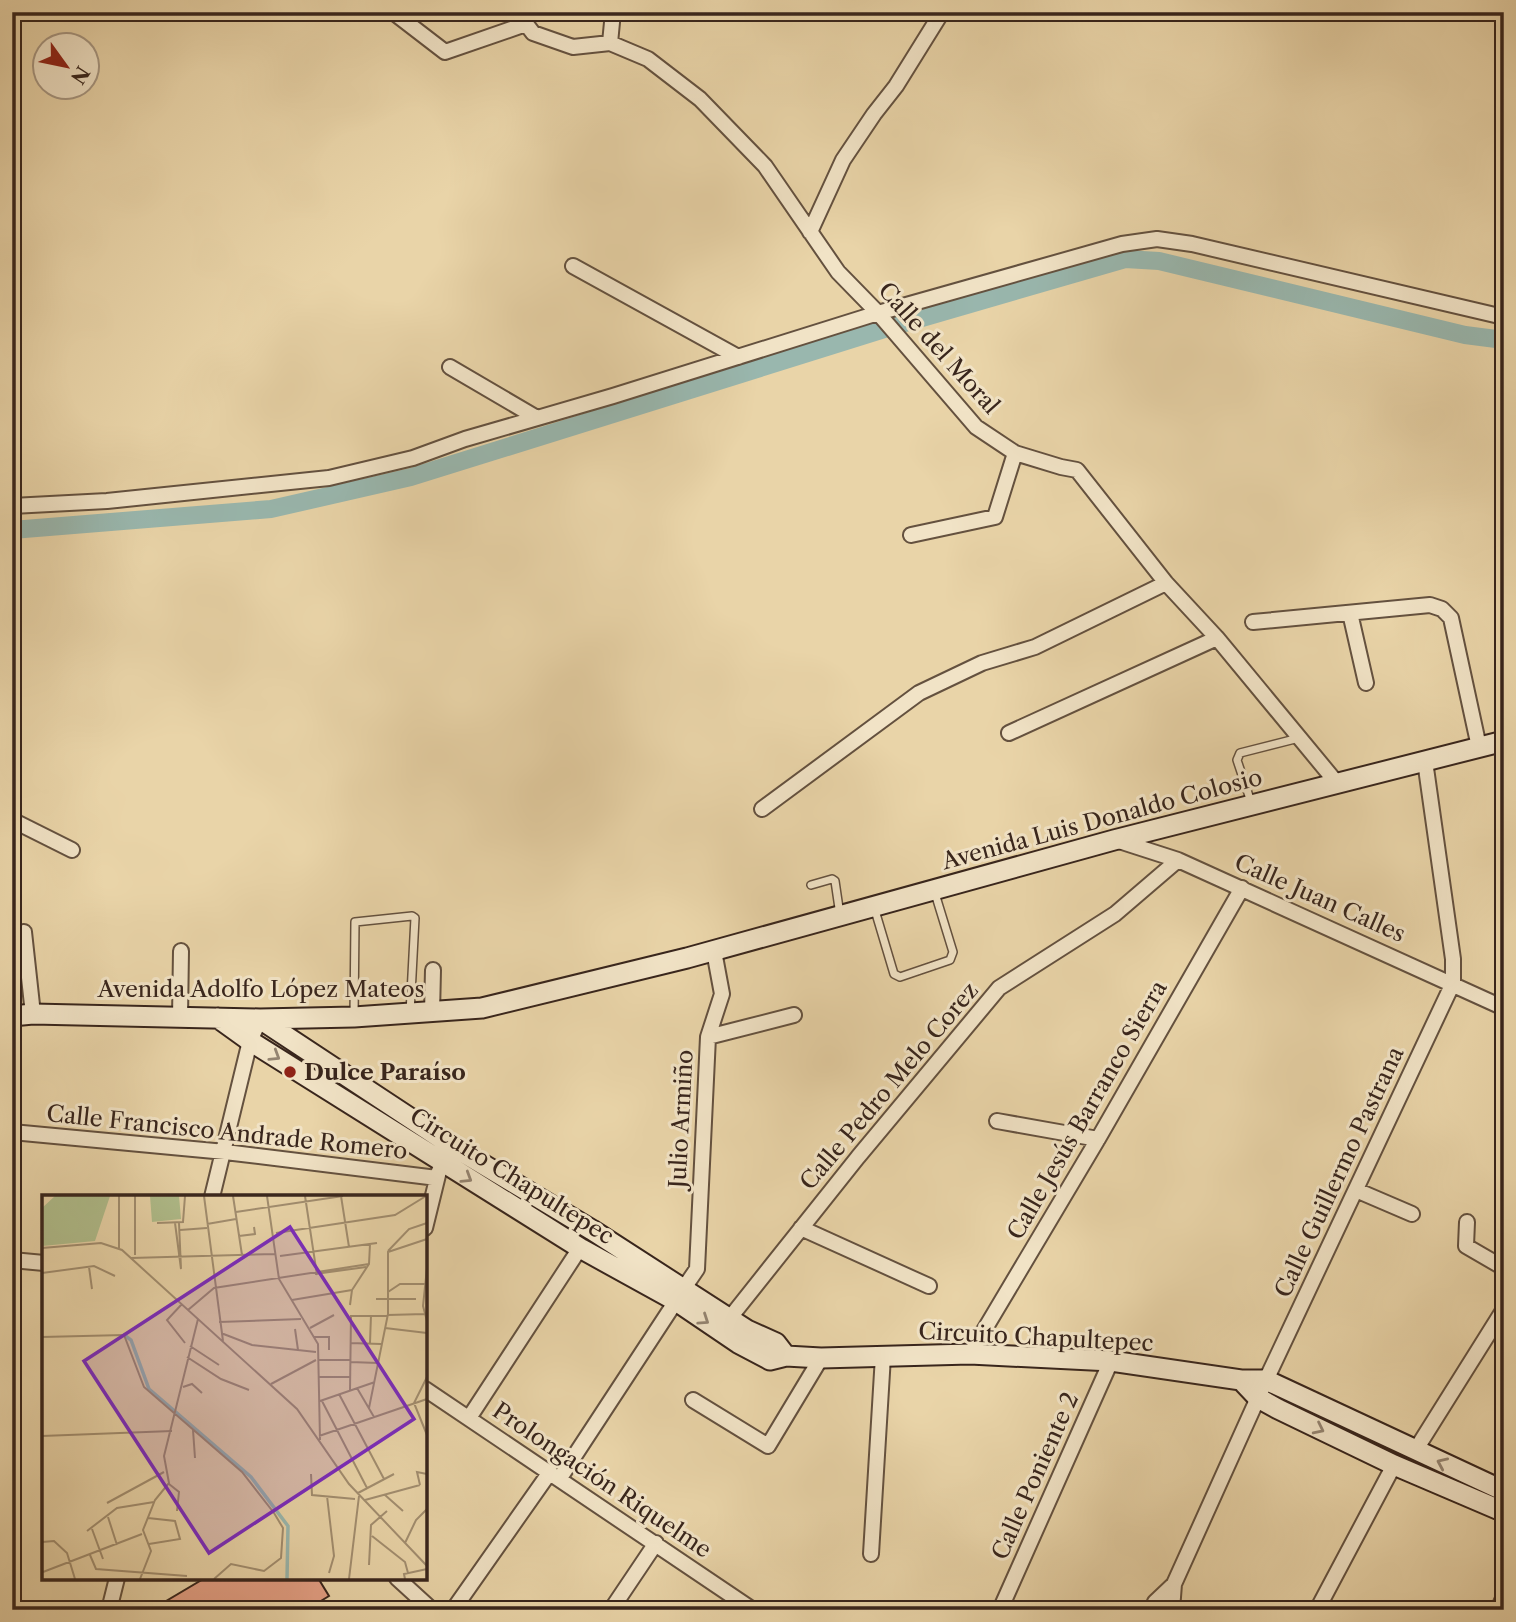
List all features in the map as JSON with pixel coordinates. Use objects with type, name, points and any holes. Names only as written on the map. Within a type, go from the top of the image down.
[{"type":"main road","name":"Avenida Luis Donaldo Colosio","points":[[714,951],[1114,840],[1504,741]]},
{"type":"main road","name":"Avenida Adolfo López Mateos","points":[[12,1016],[33,1014],[260,1018],[432,1013],[482,1008],[714,951]]},
{"type":"main road","name":"Circuito Chapultepec","points":[[218,1018],[439,1170],[580,1248],[776,1343],[786,1356]]},
{"type":"main road","name":"Circuito Chapultepec","points":[[260,1018],[680,1295],[748,1349],[769,1360],[786,1356],[821,1358],[970,1354],[1111,1361],[1241,1380],[1266,1380],[1504,1491]]},
{"type":"main road","points":[[1241,1380],[1258,1398],[1394,1465],[1504,1512]]},
{"type":"street","points":[[393,12],[445,52],[522,18]]},
{"type":"street","points":[[610,43],[613,12]]},
{"type":"street","points":[[810,232],[843,160],[896,86],[942,12]]},
{"type":"street","name":"Calle del Moral","points":[[522,18],[533,33],[573,47],[610,43],[648,59],[700,99],[765,166],[838,272],[880,316],[976,427],[1015,453],[1077,470],[1171,588],[1336,782]]},
{"type":"street","points":[[12,506],[107,501],[330,478],[413,458],[465,439],[1122,244],[1157,239],[1192,244],[1494,315],[1504,314]]},
{"type":"street","points":[[573,266],[738,357]]},
{"type":"street","points":[[450,367],[537,418]]},
{"type":"street","points":[[911,536],[995,517],[1015,453]]},
{"type":"street","points":[[762,809],[919,693],[982,663],[1035,647],[1171,588]]},
{"type":"street","points":[[1253,622],[1430,605],[1442,609],[1451,618],[1479,747]]},
{"type":"street","points":[[1350,612],[1366,683]]},
{"type":"street","points":[[1009,733],[1212,634]]},
{"type":"street","name":"Calle Guillermo Pastrana","points":[[1153,1606],[1174,1584],[1266,1380],[1453,983],[1453,959],[1425,761]]},
{"type":"street","points":[[12,820],[72,850]]},
{"type":"street","name":"Calle Juan Calles","points":[[1114,840],[1178,860],[1504,1008]]},
{"type":"street","name":"Calle Pedro Melo Corez","points":[[729,1319],[858,1157],[999,988],[1115,914],[1178,860]]},
{"type":"street","name":"Calle Jesús Barranco Sierra","points":[[970,1354],[1098,1139],[1242,888]]},
{"type":"street","points":[[24,932],[33,1014]]},
{"type":"street","points":[[180,1017],[181,950]]},
{"type":"street","name":"Julio Armiño","points":[[453,1610],[555,1475],[697,1269],[708,1037],[722,994],[714,951]]},
{"type":"street","points":[[432,1013],[433,970]]},
{"type":"street","points":[[708,1037],[794,1015]]},
{"type":"street","points":[[213,1195],[250,1041],[260,1018]]},
{"type":"street","points":[[997,1121],[1098,1139]]},
{"type":"street","name":"Calle Francisco Andrade Romero","points":[[12,1132],[439,1170]]},
{"type":"street","points":[[427,1220],[439,1170]]},
{"type":"street","points":[[1356,1191],[1412,1214]]},
{"type":"street","points":[[1467,1222],[1466,1246],[1504,1268]]},
{"type":"street","points":[[802,1228],[929,1286]]},
{"type":"street","points":[[469,1418],[580,1248]]},
{"type":"street","points":[[12,1260],[42,1263]]},
{"type":"street","points":[[1415,1451],[1504,1309]]},
{"type":"street","points":[[871,1554],[883,1356]]},
{"type":"street","points":[[693,1400],[768,1446],[821,1358]]},
{"type":"street","name":"Calle Poniente 2","points":[[1000,1610],[1111,1361]]},
{"type":"street","name":"Prolongación Riquelme","points":[[427,1389],[753,1610]]},
{"type":"street","points":[[1317,1610],[1394,1465]]},
{"type":"street","points":[[611,1610],[656,1544]]},
{"type":"street","points":[[109,1610],[116,1580]]},
{"type":"street","points":[[399,1580],[432,1610]]},
{"type":"street","name":"Calle Guillermo Pastrana","points":[[1172,1610],[1174,1584]]},
{"type":"street","points":[[1498,1610],[1504,1596]]},
{"type":"street","points":[[1153,1606],[1172,1610]]},
{"type":"lane","points":[[1252,804],[1237,760],[1240,753],[1300,738]]},
{"type":"lane","points":[[811,885],[835,881],[840,916]]},
{"type":"lane","points":[[874,907],[894,974],[900,977],[950,960],[952,956],[934,888]]},
{"type":"lane","points":[[354,1017],[355,922],[412,916],[415,918],[410,1013]]},
{"type":"building","points":[[202,1580],[319,1580],[329,1596],[306,1610],[151,1610]]},
{"type":"waterway","points":[[12,530],[271,509],[411,477],[888,328],[1125,259],[1159,261],[1465,335],[1504,340]]},
{"type":"place","name":"Dulce Paraíso","points":[[290,1072]]}]
